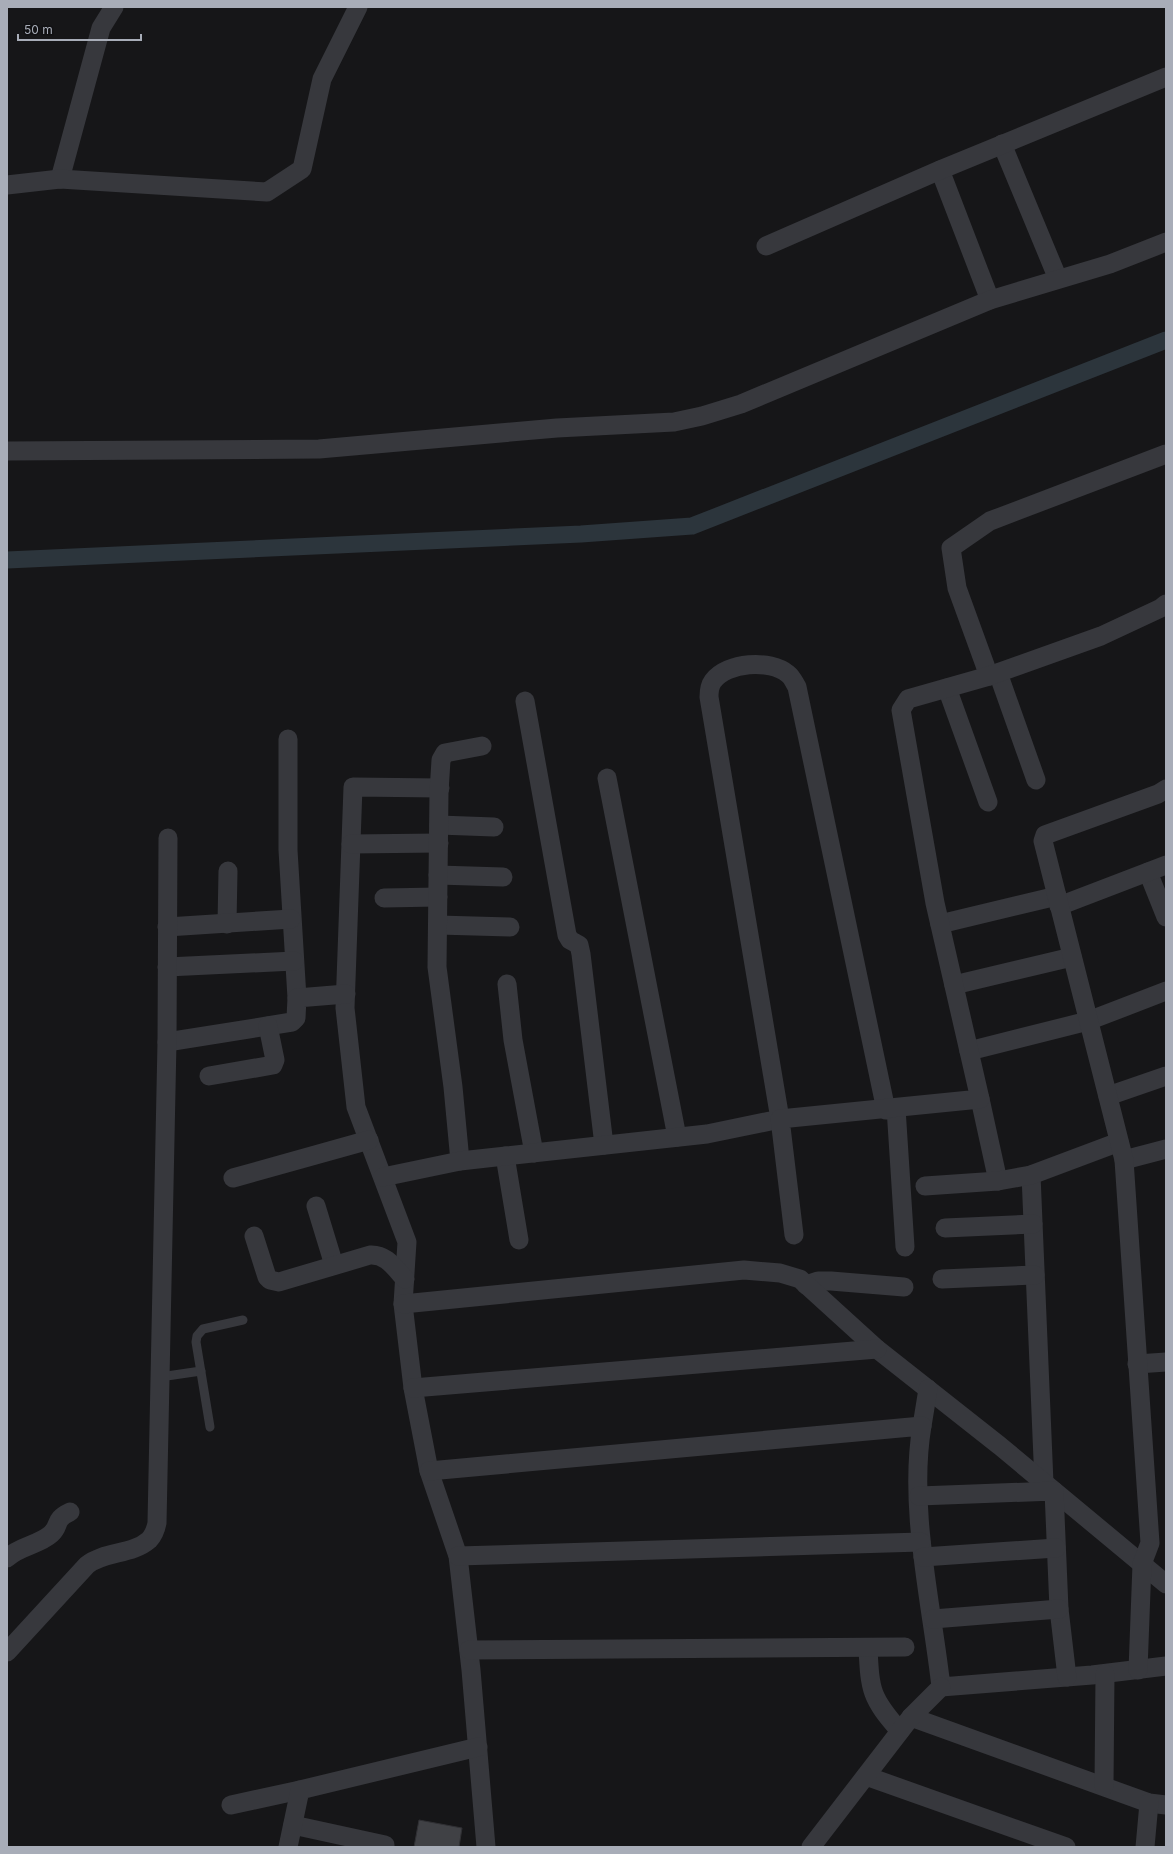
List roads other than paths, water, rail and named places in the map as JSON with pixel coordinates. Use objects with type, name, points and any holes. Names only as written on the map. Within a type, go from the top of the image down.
[{"type":"street","points":[[60,179],[102,28],[114,7]]},
{"type":"street","points":[[7,185],[60,179],[267,192],[302,169],[322,79],[358,7]]},
{"type":"street","points":[[766,246],[940,170],[1166,77]]},
{"type":"street","points":[[1002,144],[1058,279]]},
{"type":"street","points":[[940,170],[990,300]]},
{"type":"street","points":[[7,451],[319,449],[557,428],[674,422],[702,416],[741,404],[990,300],[1110,264],[1166,242]]},
{"type":"street","points":[[1036,780],[994,674],[957,588],[951,548],[990,520],[1166,454]]},
{"type":"street","points":[[998,1181],[940,924],[901,710],[908,699],[994,674],[1101,636],[1161,608],[1166,604]]},
{"type":"street","points":[[794,1235],[780,1119],[709,696],[712,682],[722,674],[733,668],[750,664],[764,665],[782,670],[793,679],[797,687],[891,1109],[905,1247]]},
{"type":"street","points":[[947,688],[988,802]]},
{"type":"street","points":[[525,701],[567,935],[570,940],[579,944],[581,954],[604,1145]]},
{"type":"street","points":[[167,1042],[292,1022],[296,1018],[297,998],[288,850],[288,739]]},
{"type":"street","points":[[460,1161],[453,1087],[438,980],[440,788],[442,760],[445,753],[482,746]]},
{"type":"street","points":[[608,778],[677,1137]]},
{"type":"street","points":[[440,788],[353,787],[345,1008],[356,1107],[407,1242],[403,1304],[413,1388],[429,1470],[458,1556],[478,1747],[486,1847]]},
{"type":"street","points":[[1138,1670],[1142,1564],[1150,1543],[1124,1160],[1043,841],[1045,835],[1158,794],[1166,789]]},
{"type":"street","points":[[351,844],[494,827]]},
{"type":"street","points":[[7,1652],[87,1566],[94,1560],[136,1548],[150,1540],[157,1523],[167,1042],[168,838]]},
{"type":"street","points":[[940,924],[1058,901],[1166,866]]},
{"type":"street","points":[[227,924],[228,871]]},
{"type":"street","points":[[1148,872],[1166,917]]},
{"type":"street","points":[[438,875],[503,877]]},
{"type":"street","points":[[384,898],[438,897]]},
{"type":"street","points":[[167,926],[227,924],[291,919]]},
{"type":"street","points":[[438,925],[510,927]]},
{"type":"street","points":[[954,985],[1072,956]]},
{"type":"street","points":[[167,967],[294,961]]},
{"type":"street","points":[[507,984],[514,1040],[534,1153]]},
{"type":"street","points":[[969,1051],[1088,1022],[1166,992]]},
{"type":"street","points":[[297,998],[346,994]]},
{"type":"street","points":[[209,1076],[273,1065],[275,1060],[268,1026]]},
{"type":"street","points":[[1108,1096],[1166,1076]]},
{"type":"street","points":[[383,1177],[460,1161],[707,1134],[780,1119],[980,1099]]},
{"type":"street","points":[[233,1178],[369,1140]]},
{"type":"street","points":[[925,1186],[998,1181],[1031,1175],[1119,1142]]},
{"type":"street","points":[[1124,1160],[1166,1149]]},
{"type":"street","points":[[505,1156],[519,1240]]},
{"type":"street","points":[[1031,1175],[1035,1275],[1049,1487],[1056,1548],[1059,1609],[1067,1677]]},
{"type":"street","points":[[316,1206],[334,1265]]},
{"type":"street","points":[[945,1228],[1033,1224]]},
{"type":"street","points":[[254,1236],[268,1277],[275,1282],[370,1255],[378,1255],[390,1262],[405,1279]]},
{"type":"street","points":[[403,1304],[744,1270],[780,1273],[800,1279],[877,1349],[1049,1487],[1166,1584]]},
{"type":"street","points":[[942,1279],[1035,1275]]},
{"type":"street","points":[[806,1285],[818,1281],[830,1281],[904,1287]]},
{"type":"street","points":[[413,1388],[877,1349]]},
{"type":"street","points":[[1137,1364],[1166,1362]]},
{"type":"street","points":[[928,1389],[919,1443],[919,1496],[922,1549],[933,1619],[941,1687]]},
{"type":"street","points":[[429,1470],[922,1426]]},
{"type":"street","points":[[919,1496],[1049,1487]]},
{"type":"street","points":[[8,1553],[52,1534],[60,1518],[70,1512]]},
{"type":"street","points":[[458,1556],[1056,1548]]},
{"type":"street","points":[[933,1619],[1059,1609]]},
{"type":"street","points":[[468,1650],[905,1647]]},
{"type":"street","points":[[868,1648],[869,1682],[872,1692],[882,1711],[905,1724],[1157,1804],[1145,1847]]},
{"type":"street","points":[[811,1847],[905,1724],[941,1687],[1105,1674],[1166,1666]]},
{"type":"street","points":[[1104,1786],[1105,1674]]},
{"type":"street","points":[[231,1805],[478,1747]]},
{"type":"street","points":[[866,1776],[1057,1845]]},
{"type":"street","points":[[288,1847],[300,1790]]},
{"type":"street","points":[[293,1825],[385,1845]]},
{"type":"lane","points":[[210,1427],[196,1342],[200,1332],[203,1330],[243,1320]]},
{"type":"lane","points":[[160,1377],[201,1371]]},
{"type":"waterway","points":[[7,560],[581,534],[692,526],[1166,340]]}]
